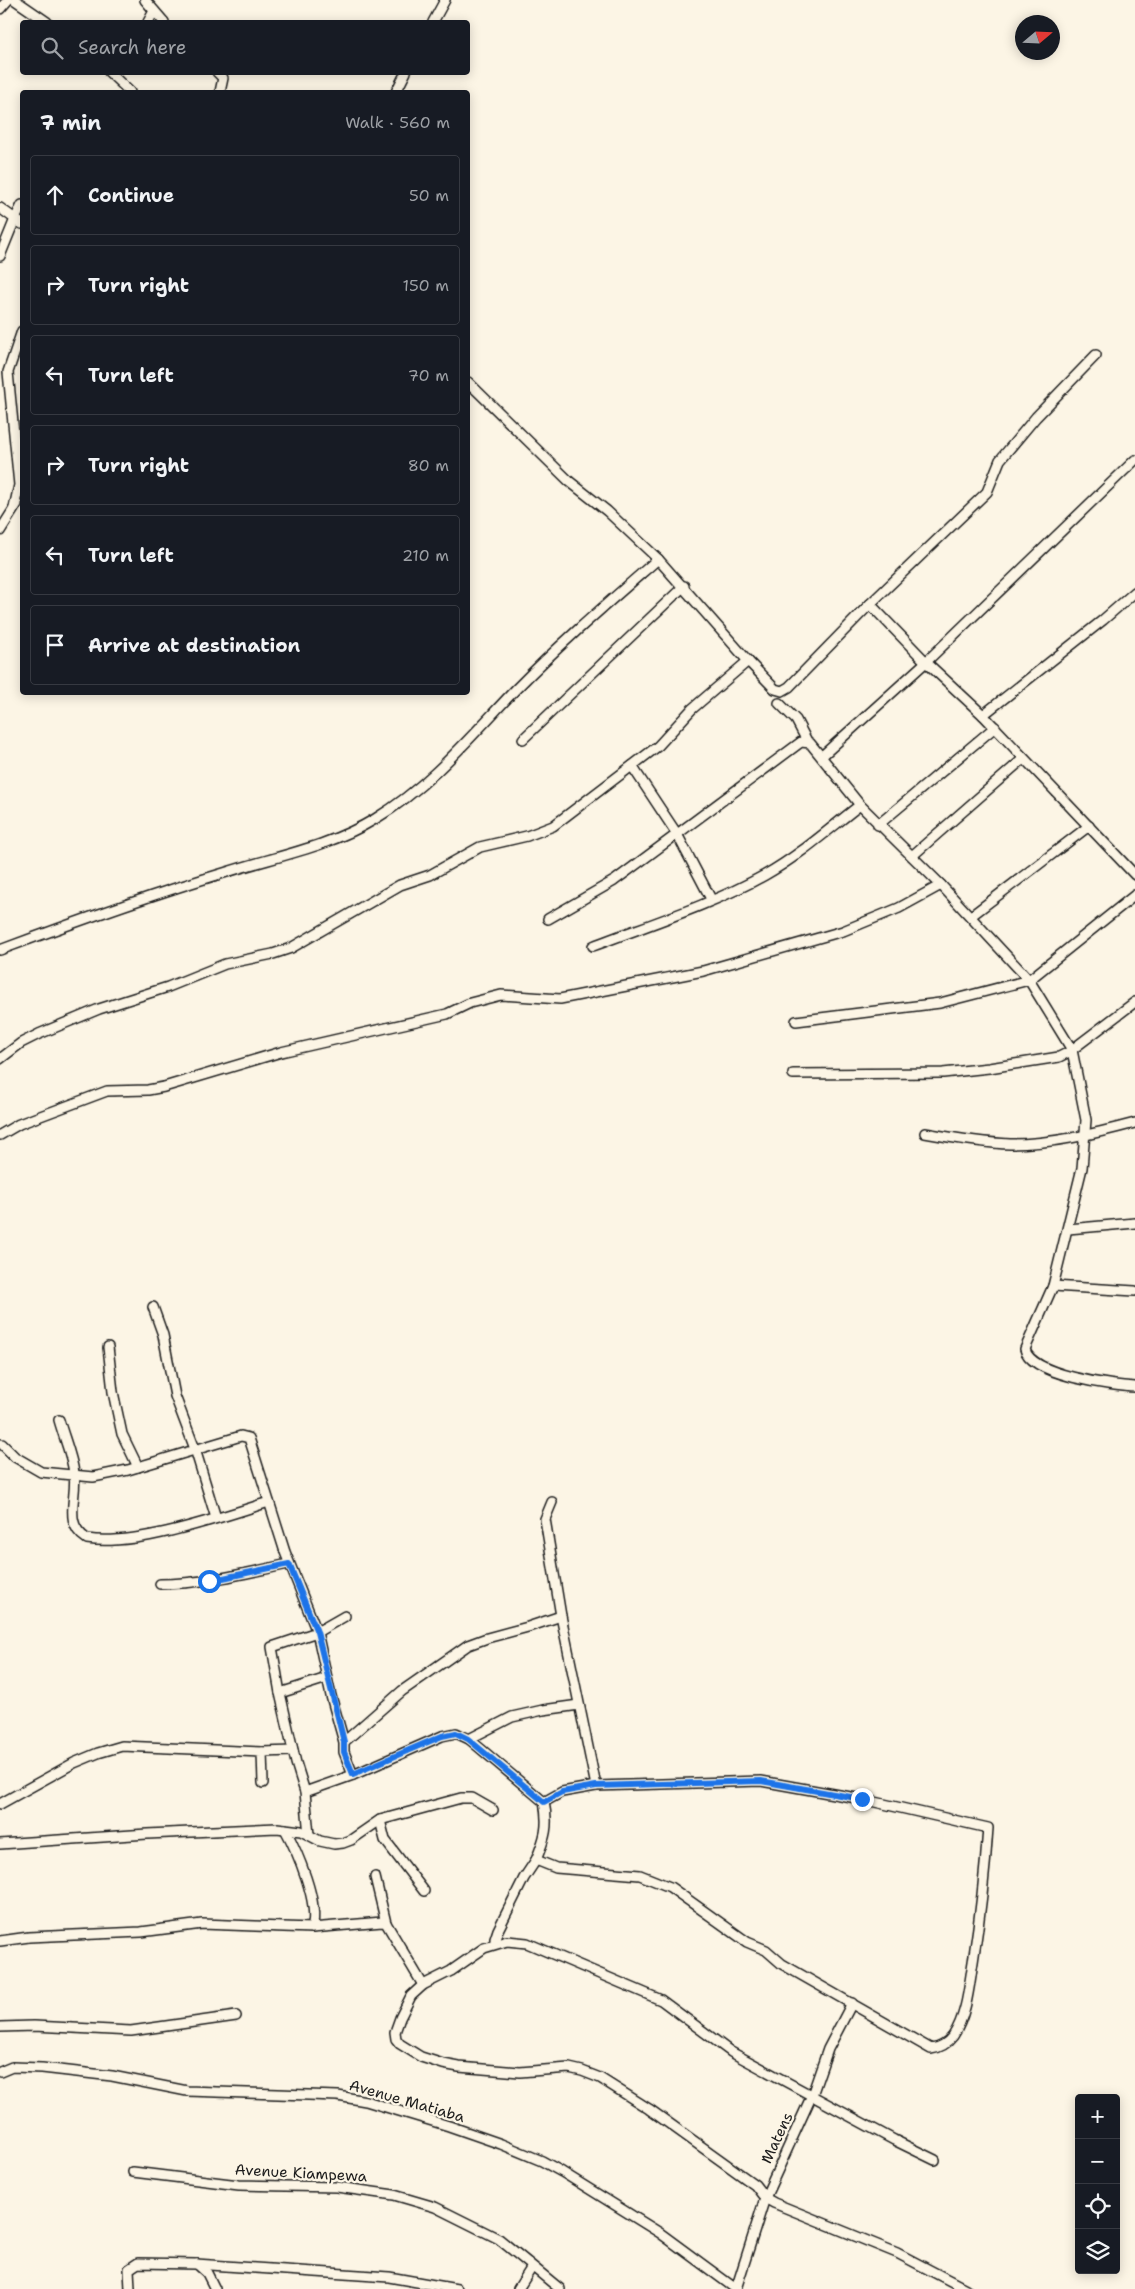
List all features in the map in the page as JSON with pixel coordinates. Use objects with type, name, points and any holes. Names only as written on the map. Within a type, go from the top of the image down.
[{"type":"street","points":[[0,9],[8,0]]},
{"type":"street","points":[[15,0],[44,20]]},
{"type":"street","points":[[434,20],[445,0]]},
{"type":"street","points":[[148,1],[162,20]]},
{"type":"street","points":[[149,20],[154,11]]},
{"type":"street","points":[[115,75],[128,90]]},
{"type":"street","points":[[220,75],[223,78],[220,90]]},
{"type":"street","points":[[397,90],[404,75]]},
{"type":"street","points":[[0,208],[20,223]]},
{"type":"street","points":[[0,256],[20,208]]},
{"type":"street","points":[[14,508],[20,485],[8,372],[20,337]]},
{"type":"street","points":[[470,384],[569,481],[607,511],[658,559],[684,586],[748,662],[775,689],[782,691],[987,492],[1000,460],[1036,416],[1096,355]]},
{"type":"street","points":[[822,756],[926,662],[1135,460]]},
{"type":"street","points":[[0,531],[20,498]]},
{"type":"street","points":[[0,950],[137,900],[324,843],[375,819],[412,792],[453,755],[558,648],[658,559]]},
{"type":"street","points":[[523,739],[684,586]]},
{"type":"street","points":[[983,715],[1090,631],[1135,592]]},
{"type":"street","points":[[870,604],[926,662],[996,727],[1023,759],[1135,875]]},
{"type":"street","points":[[0,1059],[21,1043],[39,1034],[107,1006],[168,987],[225,964],[273,954],[291,948],[400,884],[430,875],[480,847],[543,831],[606,787],[658,746],[692,709],[748,662]]},
{"type":"street","points":[[779,702],[796,720],[808,741],[860,805],[971,916],[1029,980],[1072,1050],[1086,1120],[1082,1168],[1053,1286],[1025,1348],[1029,1357],[1050,1369],[1072,1377],[1095,1383],[1135,1387]]},
{"type":"street","points":[[878,825],[996,727]]},
{"type":"street","points":[[548,919],[614,881],[801,742],[808,741]]},
{"type":"street","points":[[912,856],[1023,759]]},
{"type":"street","points":[[632,766],[677,834],[711,899]]},
{"type":"street","points":[[593,946],[737,889],[772,870],[860,805]]},
{"type":"street","points":[[971,916],[1089,826]]},
{"type":"street","points":[[0,1135],[19,1124],[107,1091],[148,1090],[164,1087],[282,1052],[447,1014],[470,1003],[501,995],[560,999],[703,971],[851,928],[900,908],[941,885]]},
{"type":"street","points":[[796,1021],[940,1003],[1012,986],[1029,980],[1135,895]]},
{"type":"street","points":[[793,1074],[944,1073],[1058,1057],[1072,1050],[1135,1002]]},
{"type":"street","points":[[926,1134],[1011,1144],[1086,1136],[1135,1124]]},
{"type":"street","points":[[1068,1229],[1135,1223]]},
{"type":"street","points":[[1053,1286],[1135,1291]]},
{"type":"street","points":[[154,1307],[163,1335],[175,1396],[195,1449],[216,1518]]},
{"type":"street","points":[[108,1347],[113,1392],[122,1434],[138,1467]]},
{"type":"street","points":[[59,1420],[75,1474],[71,1516],[76,1528],[87,1539],[118,1541],[216,1518],[269,1502]]},
{"type":"street","points":[[2,1444],[15,1457],[41,1472],[93,1477],[110,1475],[195,1449],[247,1436],[251,1441],[289,1564],[317,1632],[344,1742],[344,1752],[353,1774]]},
{"type":"street","points":[[552,1502],[545,1519],[561,1616],[596,1786]]},
{"type":"street","points":[[160,1584],[188,1584],[209,1581],[289,1564]]},
{"type":"street","points":[[310,1835],[305,1792],[293,1751],[272,1647],[317,1632],[345,1616]]},
{"type":"street","points":[[344,1742],[402,1691],[468,1645],[561,1616]]},
{"type":"street","points":[[280,1693],[327,1678]]},
{"type":"street","points":[[468,1739],[512,1718],[544,1710],[579,1705]]},
{"type":"street","points":[[305,1792],[353,1774],[449,1733],[456,1733],[468,1739],[544,1802],[547,1817],[546,1835],[536,1860],[524,1878],[498,1930],[495,1939],[497,1943]]},
{"type":"street","points":[[0,1804],[32,1788],[50,1774],[98,1753],[122,1746],[262,1752],[293,1751]]},
{"type":"street","points":[[262,1752],[263,1783]]},
{"type":"street","points":[[536,1860],[556,1868],[640,1875],[670,1887],[747,1942],[766,1950],[782,1964],[931,2049],[938,2048],[952,2037],[960,2023],[967,1996],[981,1912],[988,1828],[862,1799],[761,1781],[596,1786],[562,1792],[544,1802]]},
{"type":"street","points":[[0,1844],[251,1828],[285,1829],[310,1835],[320,1841],[334,1844],[352,1840],[380,1820],[461,1798],[472,1798],[493,1810]]},
{"type":"street","points":[[380,1820],[385,1840],[424,1891]]},
{"type":"street","points":[[285,1829],[307,1879],[313,1916],[312,1928]]},
{"type":"street","points":[[375,1877],[386,1923],[423,1985]]},
{"type":"street","points":[[0,1941],[29,1937],[141,1932],[202,1924],[312,1928],[386,1923]]},
{"type":"street","points":[[934,2160],[731,2052],[661,2000],[645,1991],[527,1943],[497,1943],[484,1948],[451,1970],[423,1985],[411,1996],[395,2032],[396,2039],[400,2044],[421,2057],[443,2064],[520,2072],[569,2068],[582,2070],[600,2078],[649,2108],[755,2184],[765,2198],[782,2207],[897,2253],[966,2289]]},
{"type":"street","name":"Matens","points":[[736,2289],[765,2198],[812,2095],[828,2049],[852,2003]]},
{"type":"street","points":[[0,2027],[34,2026],[131,2031],[236,2016]]},
{"type":"street","name":"Avenue Matiaba","points":[[0,2072],[12,2067],[42,2068],[112,2076],[187,2091],[338,2096],[366,2101],[421,2117],[501,2144],[556,2168],[660,2232],[736,2289]]},
{"type":"street","name":"Avenue Kiampewa","points":[[133,2172],[239,2185],[337,2186],[394,2195],[435,2207],[499,2239],[532,2268],[560,2289]]},
{"type":"street","points":[[130,2289],[129,2269],[135,2264],[196,2264],[389,2277],[458,2289]]},
{"type":"street","points":[[196,2264],[207,2273],[214,2289]]},
{"type":"street","points":[[518,2289],[532,2268]]},
{"type":"route","points":[[209,1581],[289,1564],[317,1632],[331,1696],[344,1742],[344,1752],[353,1774],[449,1733],[456,1733],[463,1735],[544,1802],[562,1792],[596,1786],[761,1781],[862,1799]]}]
